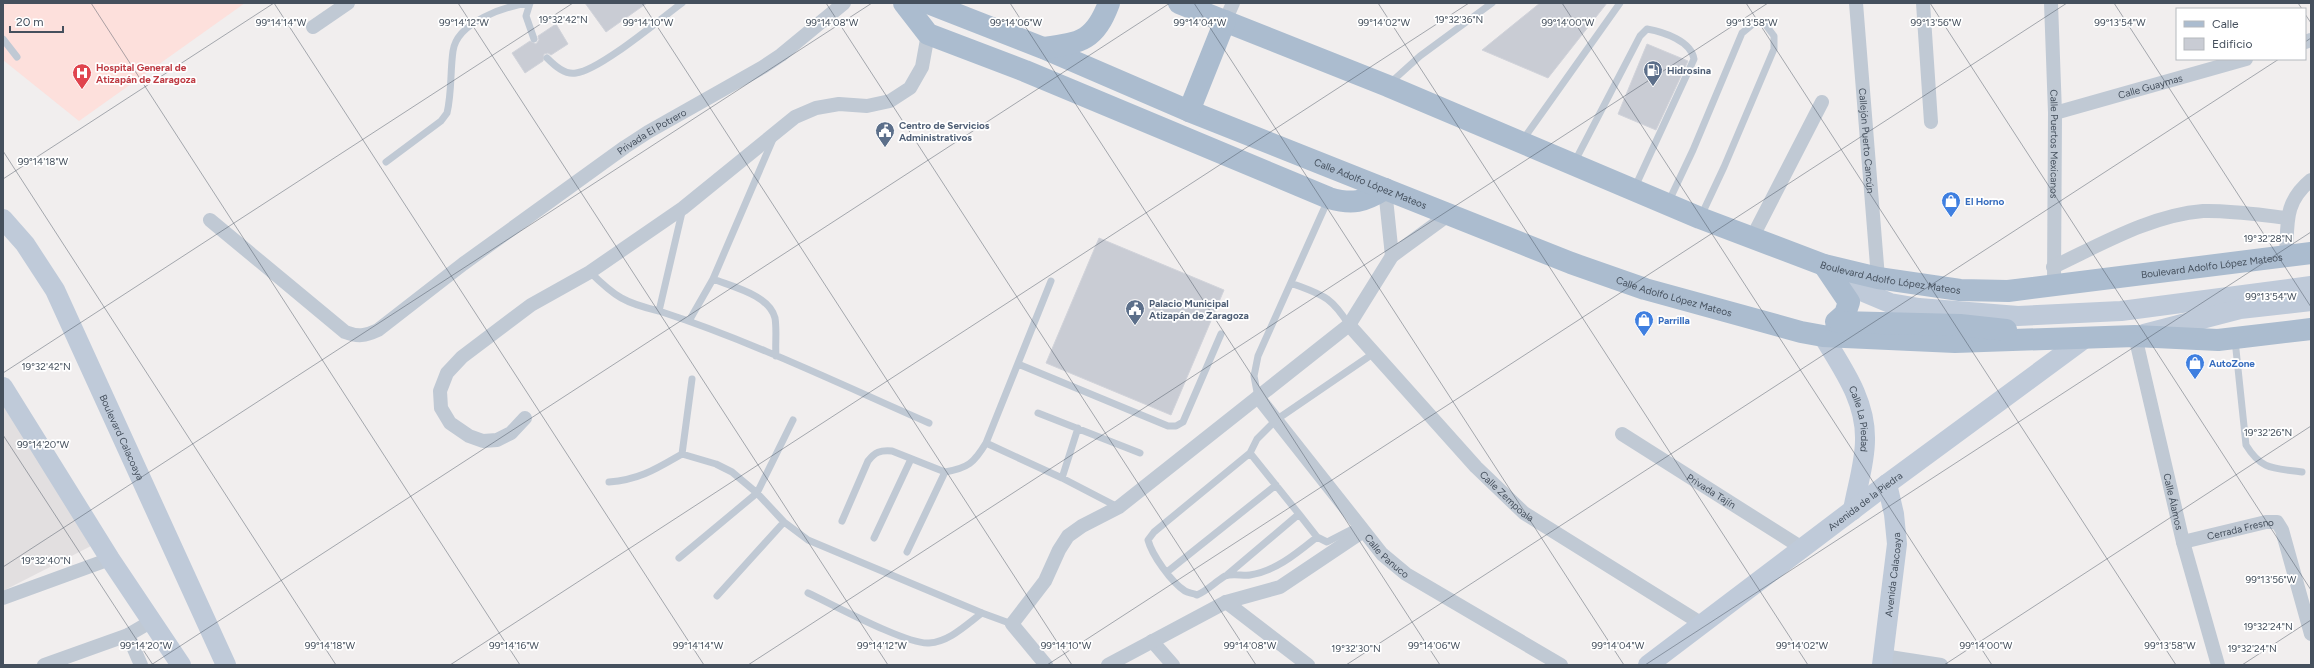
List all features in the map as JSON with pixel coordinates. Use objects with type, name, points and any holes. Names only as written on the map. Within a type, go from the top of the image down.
[{"type":"main road","points":[[904,3],[928,34],[1025,71],[1329,198],[1346,202],[1365,201],[1384,189]]},
{"type":"main road","name":"Calle Adolfo López Mateos","points":[[928,3],[1043,48],[1189,111],[1448,215],[1645,289],[1800,332],[1830,329]]},
{"type":"main road","points":[[1043,48],[1073,44],[1085,40],[1096,31],[1109,3]]},
{"type":"main road","points":[[1179,3],[1229,12],[1388,86],[1521,143],[1634,189],[1700,218],[1824,265],[1849,302],[1846,314],[1830,329]]},
{"type":"main road","points":[[1189,111],[1229,12]]},
{"type":"main road","points":[[971,19],[1025,71]]},
{"type":"main road","name":"Boulevard Adolfo López Mateos","points":[[1824,265],[1878,278],[1960,290],[2008,291],[2053,276],[2311,254]]},
{"type":"main road","points":[[1830,329],[1955,342],[2084,339],[2135,336],[2218,340],[2311,330]]},
{"type":"street","points":[[313,27],[348,3]]},
{"type":"street","name":"Privada El Potrero","points":[[210,220],[345,332],[357,337],[378,330],[462,264],[648,132],[781,55],[844,3]]},
{"type":"street","name":"Callejón Puerto Cancún","points":[[1856,3],[1878,278]]},
{"type":"street","points":[[1923,3],[1931,122]]},
{"type":"street","name":"Calle Puertos Mexicanos","points":[[2053,3],[2055,113],[2053,276]]},
{"type":"street","points":[[525,418],[511,433],[497,440],[483,441],[469,436],[450,423],[441,408],[440,391],[447,373],[462,357],[530,305],[590,272],[684,208],[795,117],[816,108],[839,104],[867,106],[890,101],[910,88],[922,67],[928,34]]},
{"type":"street","name":"Calle Guaymas","points":[[2055,113],[2242,60]]},
{"type":"street","points":[[1752,238],[1822,102]]},
{"type":"street","points":[[2286,257],[2288,218],[2293,199],[2297,191],[2311,180]]},
{"type":"street","points":[[1384,189],[1392,256]]},
{"type":"street","points":[[2053,276],[2121,234],[2183,215],[2203,211],[2238,212],[2288,218]]},
{"type":"street","points":[[1046,665],[1012,624],[1045,581],[1059,550],[1068,536],[1082,526],[1119,507],[1349,325],[1392,256],[1448,215]]},
{"type":"street","name":"Boulevard Calacoaya","points":[[3,219],[25,244],[55,290],[226,665]]},
{"type":"street","name":"Boulevard Adolfo López Mateos","points":[[1824,265],[1859,290],[1890,303],[1919,308],[2018,316],[2121,311],[2311,286]]},
{"type":"street","points":[[2135,336],[2240,309],[2311,301]]},
{"type":"street","name":"Calle Zempoala","points":[[1349,325],[1476,467],[1524,513],[1702,624]]},
{"type":"street","name":"Calle La Piedad","points":[[1830,329],[1862,410],[1865,440],[1853,510]]},
{"type":"street","name":"Calle Álamos","points":[[2135,336],[2183,542],[2218,665]]},
{"type":"street","name":"Avenida de la Piedra","points":[[1648,665],[1887,484],[2084,339]]},
{"type":"street","points":[[3,387],[110,559],[181,665]]},
{"type":"street","name":"Calle Panuco","points":[[1258,397],[1360,529],[1382,554],[1406,574],[1561,665]]},
{"type":"street","name":"Privada Tajín","points":[[1622,434],[1802,548]]},
{"type":"street","name":"Avenida Calacoaya","points":[[1883,660],[1897,544],[1894,514],[1887,484]]},
{"type":"street","name":"Cerrada Fresno","points":[[2183,542],[2266,522],[2277,522],[2282,530],[2311,634]]},
{"type":"street","points":[[1108,665],[1226,602],[1280,588],[1360,529]]},
{"type":"street","points":[[3,598],[110,559]]},
{"type":"street","points":[[1226,602],[1308,665]]},
{"type":"street","points":[[44,665],[128,635],[152,622]]},
{"type":"street","points":[[128,635],[141,665]]},
{"type":"street","points":[[1152,641],[1173,665]]},
{"type":"street","points":[[1883,660],[1941,665]]},
{"type":"lane","points":[[386,162],[441,121],[447,113],[453,50],[457,40],[464,32],[493,12],[513,5],[530,3],[526,16],[534,39]]},
{"type":"lane","points":[[547,58],[558,69],[575,73],[595,67],[682,3]]},
{"type":"lane","points":[[1388,86],[1420,56],[1492,3]]},
{"type":"lane","points":[[1521,143],[1620,3]]},
{"type":"lane","points":[[1667,204],[1693,150],[1742,33],[1754,23],[1765,24],[1774,36],[1774,49],[1724,167],[1700,218]]},
{"type":"lane","points":[[1573,164],[1640,36],[1647,29],[1657,31],[1685,44],[1693,52],[1694,59],[1634,189]]},
{"type":"lane","points":[[3,39],[17,57]]},
{"type":"lane","points":[[689,321],[713,279],[775,132]]},
{"type":"lane","points":[[1258,397],[1254,376],[1258,356],[1329,198]]},
{"type":"lane","points":[[659,311],[684,208]]},
{"type":"lane","points":[[590,272],[608,291],[629,304],[659,311],[689,321],[776,356],[929,423]]},
{"type":"lane","points":[[713,279],[758,298],[769,307],[775,318],[776,356]]},
{"type":"lane","points":[[842,521],[868,461],[874,454],[882,450],[892,451],[945,472],[962,469],[976,460],[986,444],[1052,281]]},
{"type":"lane","points":[[1291,283],[1326,296],[1337,306],[1349,325]]},
{"type":"lane","points":[[1018,364],[1168,426],[1176,426],[1183,422],[1221,334]]},
{"type":"lane","points":[[2234,338],[2246,445],[2254,458],[2266,467],[2302,472]]},
{"type":"lane","points":[[1299,514],[1227,575],[1209,589],[1197,595],[1185,591],[1167,572],[1151,550],[1148,540],[1154,532],[1250,453],[1257,439],[1276,420],[1374,352]]},
{"type":"lane","points":[[682,454],[692,379]]},
{"type":"lane","points":[[1038,413],[1140,453]]},
{"type":"lane","points":[[679,558],[757,493],[792,420]]},
{"type":"lane","points":[[1062,478],[1078,428]]},
{"type":"lane","points":[[986,444],[1062,478],[1119,507]]},
{"type":"lane","points":[[1250,453],[1317,538],[1327,542],[1360,529]]},
{"type":"lane","points":[[609,482],[630,480],[650,473],[682,454],[716,464],[732,472],[757,493],[784,522],[808,540],[982,614],[1012,624]]},
{"type":"lane","points":[[874,538],[911,458]]},
{"type":"lane","points":[[907,552],[945,472]]},
{"type":"lane","points":[[1167,572],[1276,485]]},
{"type":"lane","points":[[718,596],[784,522]]},
{"type":"lane","points":[[1227,575],[1250,575],[1270,569],[1289,559],[1317,538]]},
{"type":"lane","points":[[808,592],[909,640],[929,643],[950,637],[982,614]]},
{"type":"shaded area","name":"Hospital General de Atizapán de Zaragoza","points":[[3,3],[245,3],[79,121],[3,60]]},
{"type":"shaded area","points":[[3,393],[93,545],[3,591]]},
{"type":"building","points":[[585,3],[647,3],[606,32]]},
{"type":"building","points":[[1540,3],[1607,3],[1548,78],[1482,50]]},
{"type":"building","points":[[556,24],[568,44],[551,55],[548,53],[544,54],[543,61],[525,73],[512,53],[530,41],[536,44],[539,40],[538,36]]},
{"type":"building","name":"Hidrosina","points":[[1647,44],[1688,61],[1656,130],[1618,114]]},
{"type":"building","name":"Palacio Municipal Atizapán de Zaragoza","points":[[1099,238],[1224,290],[1171,415],[1046,363]]},
{"type":"place","name":"Hidrosina","points":[[1653,87]]},
{"type":"place","name":"Hospital General de Atizapán de Zaragoza","points":[[82,90]]},
{"type":"place","name":"Centro de Servicios Administrativos","points":[[885,148]]},
{"type":"place","name":"El Horno","points":[[1951,218]]},
{"type":"place","name":"Palacio Municipal Atizapán de Zaragoza","points":[[1135,326]]},
{"type":"place","name":"Parrilla","points":[[1644,337]]},
{"type":"place","name":"AutoZone","points":[[2195,380]]}]
